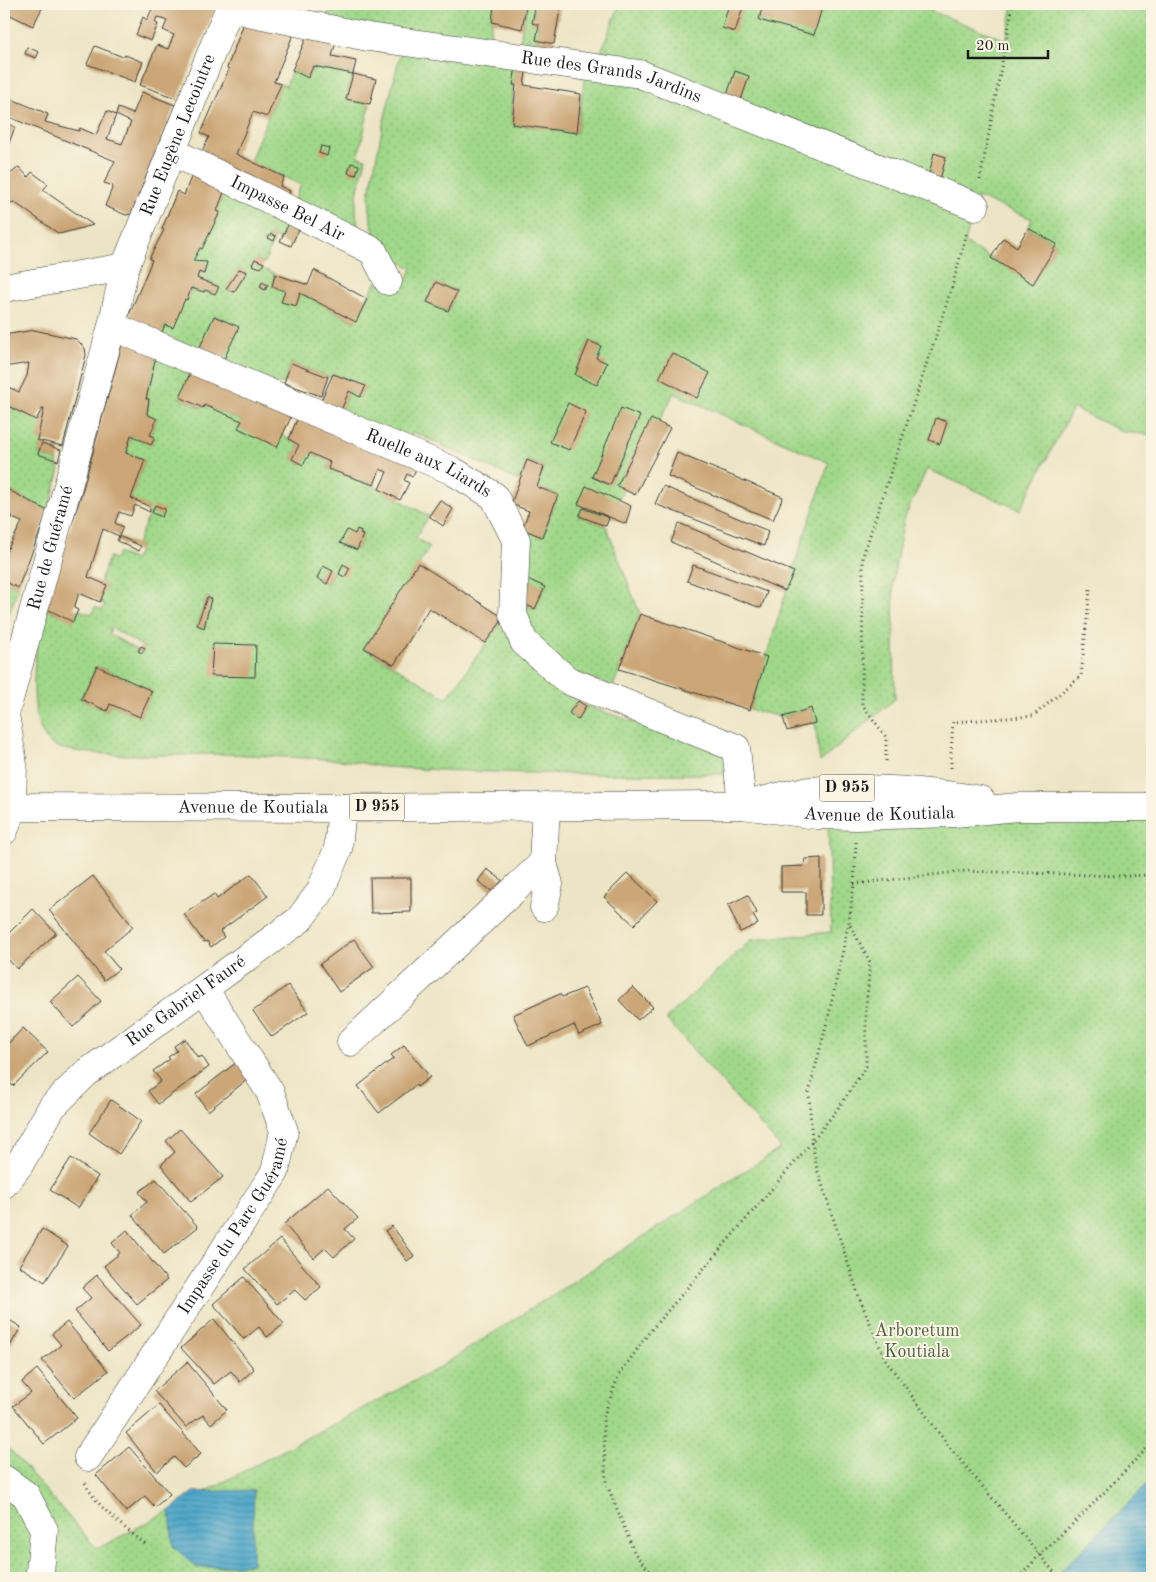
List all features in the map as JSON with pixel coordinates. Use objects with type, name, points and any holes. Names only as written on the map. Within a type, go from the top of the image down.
[{"type":"street","name":"Rue Eugène Lecointre","points":[[125,267],[230,6]]},
{"type":"street","name":"Rue des Grands Jardins","points":[[230,6],[368,37],[640,74],[974,206]]},
{"type":"street","name":"Impasse Bel Air","points":[[172,151],[373,252],[388,281]]},
{"type":"street","points":[[4,288],[125,267]]},
{"type":"street","name":"Rue de Guéramé","points":[[6,815],[13,765],[5,714],[112,326],[125,267]]},
{"type":"street","name":"Ruelle aux Liards","points":[[112,326],[451,470],[494,496],[516,540],[512,614],[524,642],[567,680],[736,748],[742,806]]},
{"type":"street","name":"Avenue de Koutiala","points":[[742,806],[798,793],[854,788],[937,793],[1018,807]]},
{"type":"street","points":[[544,907],[549,884],[543,863],[546,806]]},
{"type":"street","name":"Avenue de Koutiala","points":[[6,815],[342,808],[742,806],[817,816],[856,816],[954,813],[1018,807],[1152,807]]},
{"type":"street","name":"Rue Gabriel Fauré","points":[[4,1184],[19,1165],[52,1107],[85,1074],[299,920],[320,892],[338,848],[342,808]]},
{"type":"street","points":[[351,1042],[543,863]]},
{"type":"street","name":"Impasse du Parc Guéramé","points":[[88,1457],[275,1172],[284,1132],[270,1092],[204,989]]},
{"type":"street","points":[[4,1479],[26,1495],[44,1530],[40,1572]]},
{"type":"path","points":[[886,761],[886,737],[862,704],[863,556],[922,378]]},
{"type":"path","points":[[953,796],[950,753],[953,722],[1033,716],[1081,676],[1090,589]]},
{"type":"path","points":[[856,834],[854,884],[848,922],[829,1014],[808,1092],[812,1142],[818,1169],[859,1297],[885,1359],[947,1444],[1059,1578]]},
{"type":"path","points":[[854,884],[966,870],[1126,876],[1152,875]]},
{"type":"path","points":[[656,1578],[635,1554],[606,1482],[603,1418],[618,1377],[646,1335],[812,1142],[842,1103],[866,1066],[866,1008],[870,962],[848,922]]},
{"type":"path","points":[[1019,1578],[1039,1555],[1080,1517],[1152,1443]]},
{"type":"path","points":[[88,1457],[82,1475],[91,1496],[147,1546]]},
{"type":"green space","points":[[331,4],[494,4],[488,49],[326,23]]},
{"type":"green space","points":[[515,4],[536,4],[532,23],[539,25],[536,40],[554,44],[552,60],[518,53],[526,7]]},
{"type":"green space","points":[[620,4],[913,4],[1006,40],[1013,4],[1152,4],[1152,435],[1123,432],[1073,408],[1020,510],[927,469],[904,519],[893,579],[895,699],[820,762],[811,708],[783,717],[750,710],[794,566],[829,463],[674,393],[609,518],[583,508],[579,516],[606,526],[640,614],[613,687],[573,671],[531,634],[524,604],[535,609],[545,587],[523,577],[522,529],[542,537],[558,495],[537,487],[544,467],[527,460],[519,481],[413,432],[408,441],[340,413],[349,391],[360,397],[366,387],[334,374],[331,378],[291,363],[284,383],[274,383],[224,359],[238,327],[215,316],[199,349],[161,334],[165,325],[185,299],[187,300],[191,288],[216,294],[218,286],[197,278],[199,272],[204,274],[207,263],[193,261],[200,248],[203,247],[219,213],[217,211],[227,184],[288,224],[280,241],[271,234],[268,238],[274,241],[264,263],[256,259],[252,264],[275,274],[272,286],[285,291],[282,302],[296,306],[300,293],[355,322],[376,282],[392,289],[403,288],[412,268],[387,256],[380,247],[371,222],[369,195],[382,129],[403,42],[518,57],[513,85],[512,124],[577,133],[586,66],[595,67]],"holes":[[[977,197],[1032,219],[1028,228],[1057,244],[1033,283],[965,243]],[[239,269],[247,273],[234,292],[226,289]],[[436,283],[457,291],[448,311],[427,302]],[[589,341],[601,346],[596,358],[575,375]],[[937,418],[947,422],[939,444],[929,440]]]},
{"type":"green space","points":[[313,66],[353,74],[346,99],[370,104],[358,157],[366,159],[358,190],[356,208],[362,240],[292,205],[301,185],[250,161],[281,84],[286,86],[292,70],[308,78]]},
{"type":"green space","points":[[157,352],[192,368],[180,398],[202,408],[204,405],[242,421],[239,428],[282,435],[299,445],[292,459],[303,465],[310,453],[330,462],[328,469],[374,485],[429,516],[416,538],[430,547],[364,648],[447,698],[504,618],[539,669],[578,701],[569,712],[577,720],[586,706],[719,750],[726,755],[727,774],[556,774],[470,771],[385,767],[341,760],[250,755],[102,754],[79,752],[61,748],[50,743],[42,732],[34,699],[35,658],[41,622],[45,608],[73,621],[78,610],[92,614],[95,607],[102,610],[105,604],[100,602],[100,582],[109,557],[115,559],[118,553],[135,560],[141,546],[137,544],[150,512],[131,498],[145,460],[126,453],[131,435],[151,445],[155,438],[150,435],[157,419],[147,414],[149,400],[146,399]],"holes":[[[357,530],[361,531],[360,534],[363,536],[357,550],[340,544],[347,531],[355,534]],[[323,567],[333,572],[327,584],[317,578]],[[207,597],[211,599],[204,628],[197,625]],[[111,627],[145,648],[142,653],[109,634]],[[97,666],[152,691],[140,717],[110,704],[107,711],[81,699]]]},
{"type":"green space","points":[[4,404],[42,422],[43,441],[38,454],[58,461],[56,467],[60,469],[48,511],[5,488],[4,490]]},
{"type":"green space","points":[[4,581],[18,588],[8,617],[4,614]]},
{"type":"green space","name":"Arboretum Koutiala","points":[[1152,814],[1152,1479],[1054,1578],[4,1578],[4,1443],[97,1549],[437,1369],[781,1148],[666,1019],[751,940],[831,932],[828,819]]},
{"type":"water","points":[[1152,1479],[1152,1578],[1054,1578]]},
{"type":"water","points":[[254,1490],[252,1564],[197,1568],[173,1546],[170,1510],[194,1492]]},
{"type":"building","points":[[4,4],[44,4],[33,26],[4,12]]},
{"type":"building","points":[[140,4],[217,4],[178,99],[140,85],[157,45],[168,49],[174,35],[163,30],[167,21],[157,17],[155,22],[158,24],[151,41],[136,35],[143,17],[147,20],[152,9]]},
{"type":"building","points":[[275,4],[311,4],[306,21]]},
{"type":"building","points":[[494,4],[515,4],[526,7],[522,29],[492,22]]},
{"type":"building","points":[[536,4],[561,4],[554,44],[536,40],[539,25],[532,23]]},
{"type":"building","points":[[729,4],[744,4],[735,32],[722,28]]},
{"type":"building","points":[[763,4],[823,4],[814,35],[759,20]]},
{"type":"building","points":[[247,15],[295,30],[274,82],[281,84],[267,117],[253,112],[236,154],[284,177],[280,186],[290,191],[285,205],[198,159],[209,137],[201,133],[229,69],[227,68]]},
{"type":"building","points":[[308,34],[336,42],[332,56],[356,61],[353,74],[313,66],[308,78],[292,70]]},
{"type":"building","points":[[95,46],[123,57],[125,55],[143,62],[135,82],[87,64]]},
{"type":"building","points":[[27,47],[39,52],[36,58],[25,54]]},
{"type":"building","points":[[516,66],[527,67],[524,85],[581,94],[577,133],[512,124],[516,85],[513,85]]},
{"type":"building","points":[[735,71],[749,76],[739,106],[725,101]]},
{"type":"building","points":[[353,74],[376,79],[370,104],[346,99]]},
{"type":"building","points":[[142,92],[175,105],[131,214],[126,215],[105,206],[113,186],[104,183],[115,161],[4,115],[4,96],[48,114],[45,122],[79,131],[80,128],[96,135],[107,111],[116,115],[118,108],[133,114]],"holes":[[[116,115],[131,122],[122,144],[107,139]]]},
{"type":"building","points":[[4,122],[15,127],[7,148],[4,146]]},
{"type":"building","points":[[321,146],[329,148],[327,156],[319,153]]},
{"type":"building","points":[[934,153],[946,157],[940,179],[929,175]]},
{"type":"building","points":[[351,163],[359,165],[356,175],[348,173]]},
{"type":"building","points":[[19,167],[28,177],[32,172],[48,184],[43,190],[93,225],[59,234],[14,202],[4,206],[4,179]]},
{"type":"building","points":[[195,167],[227,184],[217,211],[220,212],[202,249],[200,248],[193,261],[207,262],[204,274],[199,272],[197,278],[219,287],[215,294],[191,288],[173,328],[165,325],[161,334],[127,320],[152,260],[149,259],[164,230],[162,229],[177,191],[184,195]]},
{"type":"building","points":[[289,223],[299,229],[291,246],[280,241]]},
{"type":"building","points":[[1028,228],[1057,244],[1033,284],[991,258],[1003,238],[1017,247]]},
{"type":"building","points":[[4,233],[9,249],[4,250]]},
{"type":"building","points":[[271,234],[276,236],[274,241],[268,238]]},
{"type":"building","points":[[255,259],[264,263],[261,268],[252,265]]},
{"type":"building","points":[[239,269],[247,272],[234,292],[226,289]]},
{"type":"building","points":[[314,270],[367,299],[356,322],[300,293],[296,306],[281,302],[285,291],[272,287],[275,274],[308,285]]},
{"type":"building","points":[[262,282],[268,285],[265,290],[260,287]]},
{"type":"building","points":[[436,282],[457,292],[448,311],[427,302]]},
{"type":"building","points":[[214,316],[239,327],[224,359],[199,349]]},
{"type":"building","points":[[34,330],[76,339],[85,348],[86,355],[63,446],[37,440],[44,409],[42,409],[36,420],[4,404],[4,385],[19,392],[27,376],[29,363],[4,367],[4,335]]},
{"type":"building","points":[[123,340],[157,352],[146,399],[149,399],[147,414],[157,419],[150,435],[155,437],[151,445],[131,435],[126,453],[145,460],[131,498],[150,507],[150,512],[135,505],[131,516],[119,512],[115,523],[123,527],[119,536],[103,529],[88,577],[107,585],[100,602],[79,593],[74,608],[78,610],[73,622],[45,608],[83,489]]},
{"type":"building","points":[[589,341],[601,346],[596,358],[607,363],[597,385],[575,375]]},
{"type":"building","points":[[672,353],[710,373],[697,398],[659,378]]},
{"type":"building","points":[[291,363],[328,377],[321,396],[284,383]]},
{"type":"building","points":[[192,368],[291,417],[277,447],[238,428],[242,421],[204,405],[203,408],[180,397]]},
{"type":"building","points":[[333,374],[366,386],[360,397],[349,391],[340,413],[319,405]]},
{"type":"building","points":[[568,403],[586,412],[569,450],[550,442]]},
{"type":"building","points":[[621,408],[640,416],[610,485],[592,477]]},
{"type":"building","points":[[298,417],[418,465],[412,477],[407,474],[404,480],[409,483],[400,500],[379,489],[387,472],[380,469],[374,485],[328,469],[330,462],[310,453],[303,465],[292,459],[299,445],[289,439]]},
{"type":"building","points":[[936,418],[947,422],[940,444],[929,440]]},
{"type":"building","points":[[651,419],[670,428],[635,495],[617,486]]},
{"type":"building","points":[[42,443],[61,450],[58,461],[38,454]]},
{"type":"building","points":[[677,453],[783,497],[773,520],[668,476]]},
{"type":"building","points":[[527,460],[544,467],[537,487],[558,495],[542,537],[522,529],[529,511],[511,504]]},
{"type":"building","points":[[586,486],[631,506],[626,524],[578,504]]},
{"type":"building","points":[[663,486],[768,531],[764,546],[655,504]]},
{"type":"building","points":[[5,488],[48,511],[18,588],[4,581],[4,556],[22,522],[12,518],[13,516],[4,511]]},
{"type":"building","points":[[440,500],[453,509],[443,526],[429,516]]},
{"type":"building","points":[[155,505],[165,509],[162,517],[152,513]]},
{"type":"building","points":[[583,508],[609,518],[606,526],[579,516]]},
{"type":"building","points":[[679,523],[794,572],[785,591],[671,542]]},
{"type":"building","points":[[357,529],[363,535],[357,550],[340,543],[347,530],[355,534]]},
{"type":"building","points":[[119,536],[141,546],[139,551],[117,541]]},
{"type":"building","points":[[418,563],[504,618],[485,643],[429,608],[394,665],[364,648]]},
{"type":"building","points":[[343,564],[350,568],[345,577],[339,574]]},
{"type":"building","points":[[693,565],[767,592],[761,608],[687,581]]},
{"type":"building","points":[[323,566],[333,571],[327,584],[317,578]]},
{"type":"building","points":[[523,577],[545,587],[535,609],[524,604]]},
{"type":"building","points":[[207,597],[211,599],[204,628],[197,625]]},
{"type":"building","points":[[4,614],[8,617],[4,629]]},
{"type":"building","points":[[640,614],[767,657],[750,710],[619,669]]},
{"type":"building","points":[[213,644],[256,645],[255,677],[211,676]]},
{"type":"building","points":[[141,646],[145,648],[142,653],[138,651]]},
{"type":"building","points":[[97,666],[152,691],[140,717],[110,704],[107,711],[81,699]]},
{"type":"building","points":[[578,701],[586,706],[578,720],[569,713]]},
{"type":"building","points":[[811,708],[815,723],[787,731],[783,717]]},
{"type":"building","points":[[821,858],[821,915],[806,915],[806,892],[781,892],[781,867],[804,866],[805,859]]},
{"type":"building","points":[[487,869],[502,880],[493,892],[478,881]]},
{"type":"building","points":[[628,873],[657,901],[634,925],[604,897]]},
{"type":"building","points":[[251,874],[268,896],[220,931],[224,937],[211,947],[207,941],[204,942],[184,914],[214,894],[217,899]]},
{"type":"building","points":[[93,876],[133,927],[104,951],[119,969],[104,980],[49,910]]},
{"type":"building","points":[[370,878],[411,878],[411,912],[371,913]]},
{"type":"building","points":[[748,895],[757,913],[753,915],[758,924],[740,932],[728,905]]},
{"type":"building","points":[[33,909],[56,933],[17,969],[4,955],[4,938]]},
{"type":"building","points":[[354,939],[374,967],[339,992],[320,964]]},
{"type":"building","points":[[78,977],[101,1001],[73,1027],[50,1002]]},
{"type":"building","points":[[288,985],[308,1012],[272,1037],[253,1011]]},
{"type":"building","points":[[633,987],[653,1007],[638,1020],[619,1000]]},
{"type":"building","points":[[585,988],[602,1025],[579,1035],[574,1025],[528,1046],[513,1015],[560,994],[562,997]]},
{"type":"building","points":[[23,1028],[48,1052],[13,1086],[4,1077],[4,1048]]},
{"type":"building","points":[[185,1039],[198,1058],[202,1056],[209,1067],[158,1104],[148,1091],[161,1081],[153,1071],[170,1059],[168,1057],[177,1051],[174,1046]]},
{"type":"building","points":[[404,1045],[430,1077],[417,1087],[416,1085],[379,1113],[358,1086],[394,1058],[391,1055]]},
{"type":"building","points":[[237,1062],[249,1078],[208,1111],[196,1094]]},
{"type":"building","points":[[111,1100],[141,1121],[119,1154],[89,1133]]},
{"type":"building","points":[[180,1129],[223,1177],[191,1202],[161,1165],[175,1152],[166,1141]]},
{"type":"building","points":[[71,1158],[98,1176],[78,1208],[50,1190]]},
{"type":"building","points":[[156,1179],[198,1227],[164,1254],[132,1215],[147,1202],[139,1192]]},
{"type":"building","points":[[328,1186],[358,1218],[345,1229],[354,1239],[334,1257],[325,1248],[314,1258],[284,1224]]},
{"type":"building","points":[[392,1226],[414,1256],[407,1261],[385,1231]]},
{"type":"building","points":[[42,1229],[68,1246],[45,1282],[19,1266]]},
{"type":"building","points":[[127,1230],[167,1280],[137,1304],[104,1266],[120,1253],[112,1243]]},
{"type":"building","points":[[280,1239],[321,1287],[305,1300],[295,1290],[277,1304],[245,1269]]},
{"type":"building","points":[[97,1275],[141,1325],[108,1351],[75,1311],[91,1298],[82,1288]]},
{"type":"building","points":[[244,1277],[284,1324],[267,1337],[259,1327],[244,1339],[213,1304]]},
{"type":"building","points":[[4,1317],[21,1327],[4,1356]]},
{"type":"building","points":[[214,1319],[254,1369],[240,1382],[231,1371],[214,1384],[181,1348]]},
{"type":"building","points":[[67,1322],[108,1371],[74,1398],[42,1360],[61,1345],[52,1334]]},
{"type":"building","points":[[187,1362],[227,1410],[211,1424],[203,1415],[186,1427],[154,1391]]},
{"type":"building","points":[[37,1369],[77,1418],[44,1444],[13,1406],[31,1393],[22,1382]]},
{"type":"building","points":[[159,1405],[201,1454],[184,1468],[174,1457],[157,1472],[126,1433]]},
{"type":"building","points":[[129,1447],[170,1494],[155,1507],[145,1496],[126,1512],[96,1475]]}]
